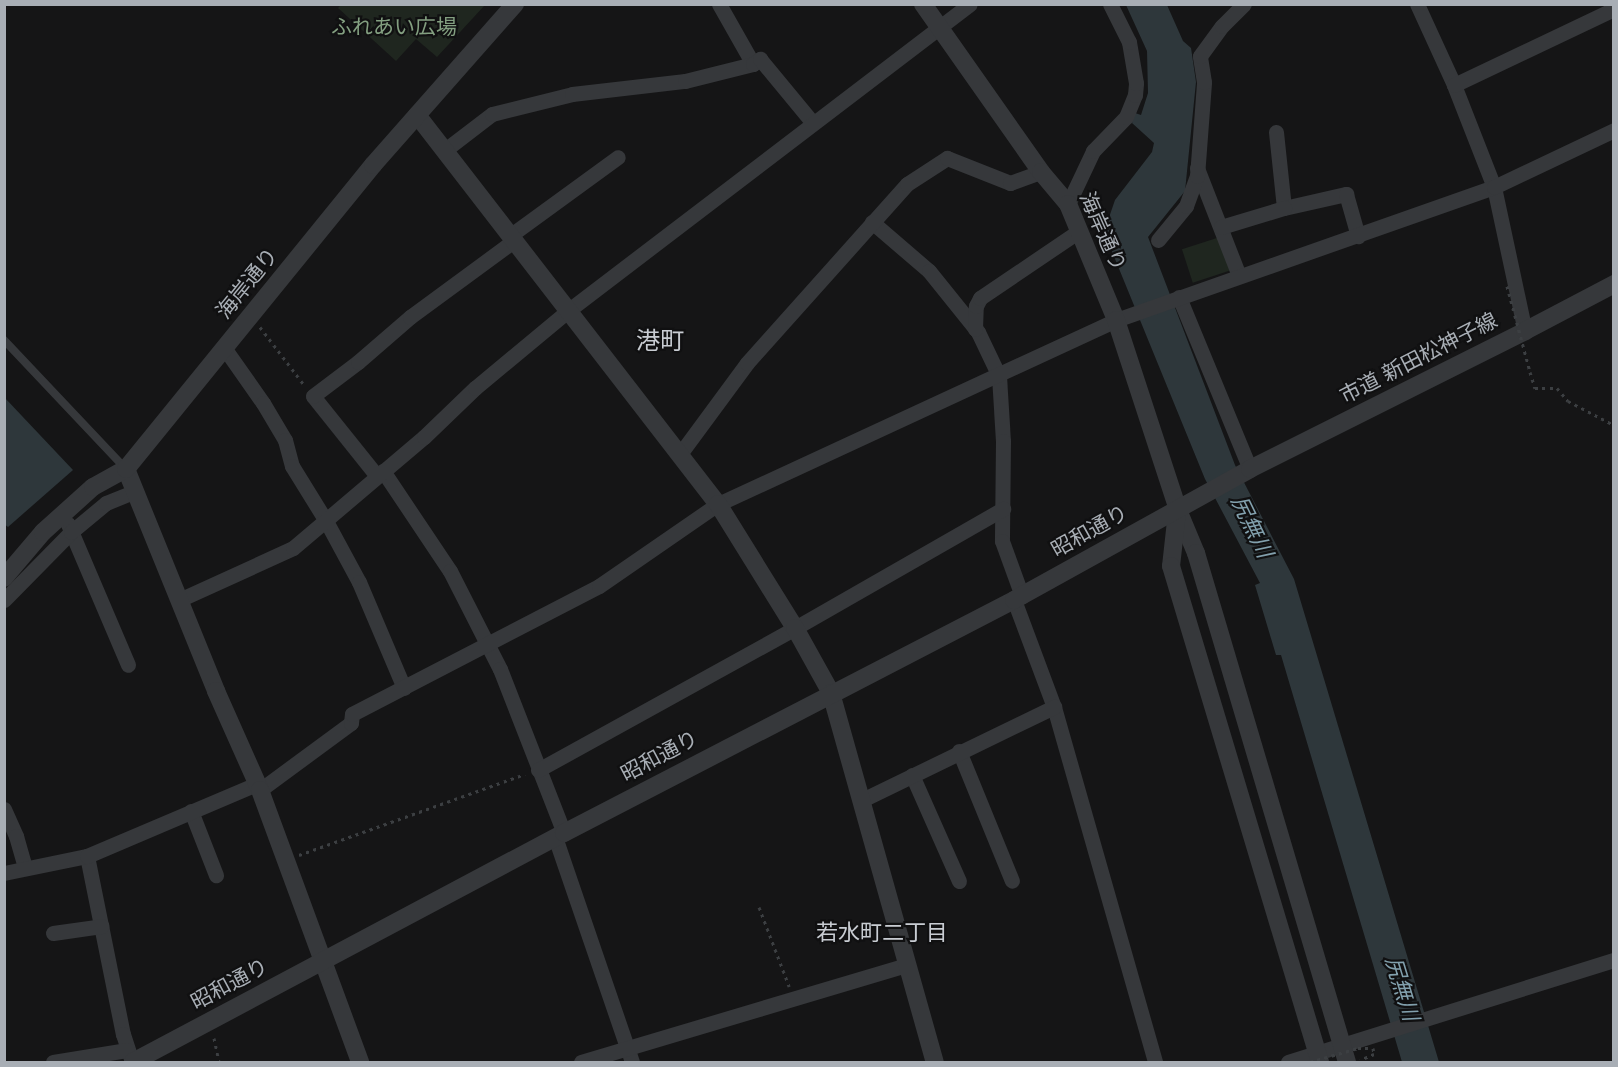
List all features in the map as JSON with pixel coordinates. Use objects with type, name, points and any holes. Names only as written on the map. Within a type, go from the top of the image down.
[{"type":"street","name":"海岸通り","points":[[4,578],[42,532],[63,513],[93,487],[126,469],[417,115],[514,4]]},
{"type":"street","points":[[719,4],[753,64]]},
{"type":"street","name":"海岸通り","points":[[923,4],[1041,172],[1068,204],[1116,320],[1178,510],[1196,553],[1342,1045],[1354,1061]]},
{"type":"street","points":[[179,600],[293,548],[424,437],[475,388],[568,310],[970,4]]},
{"type":"street","points":[[1068,204],[1094,151],[1126,117],[1135,95],[1136,83],[1129,42],[1110,4]]},
{"type":"street","points":[[1158,240],[1186,206],[1197,168],[1204,82],[1200,56],[1222,26],[1244,4]]},
{"type":"street","points":[[1417,4],[1454,85],[1494,187],[1525,331]]},
{"type":"street","points":[[1454,85],[1614,9]]},
{"type":"street","points":[[445,150],[492,114],[572,94],[685,81],[753,64],[760,59],[813,123]]},
{"type":"street","points":[[417,115],[718,504],[795,628],[831,693],[935,1062]]},
{"type":"street","points":[[4,873],[87,856],[191,811],[259,787],[351,723],[352,714],[599,586],[718,504],[1116,320],[1494,187],[1614,130]]},
{"type":"street","points":[[1276,132],[1284,208]]},
{"type":"street","points":[[618,157],[410,317],[358,362],[313,396],[380,473],[450,571],[500,669],[560,835],[629,1055]]},
{"type":"street","points":[[680,454],[747,363],[907,184],[947,158],[1010,183],[1041,172]]},
{"type":"street","points":[[1197,168],[1239,276]]},
{"type":"street","points":[[1221,227],[1284,208],[1346,194],[1358,236]]},
{"type":"street","points":[[872,222],[929,271],[975,329],[999,376],[1002,541],[1054,707],[1155,1062]]},
{"type":"street","points":[[975,329],[976,306],[980,298],[1079,231]]},
{"type":"street","name":"市道 新田松神子線","points":[[1208,493],[1246,471],[1614,284]]},
{"type":"street","points":[[1176,298],[1246,471]]},
{"type":"street","points":[[225,349],[263,403],[285,440],[292,466],[326,521],[359,582],[404,688]]},
{"type":"street","points":[[126,469],[259,787],[325,960],[360,1062]]},
{"type":"street","points":[[4,600],[71,532],[106,503],[135,491]]},
{"type":"street","name":"昭和通り","points":[[131,1058],[212,1021],[560,835],[1018,598],[1208,493]]},
{"type":"street","points":[[538,770],[795,628],[1003,509]]},
{"type":"street","points":[[1178,510],[1171,566],[1316,1059]]},
{"type":"street","points":[[63,513],[128,665]]},
{"type":"street","points":[[860,801],[1054,707]]},
{"type":"street","points":[[958,752],[1012,881]]},
{"type":"street","points":[[912,775],[959,881]]},
{"type":"street","points":[[4,808],[16,836],[25,867]]},
{"type":"street","points":[[191,811],[216,875]]},
{"type":"street","points":[[53,1062],[131,1058],[87,856]]},
{"type":"street","points":[[53,933],[102,926]]},
{"type":"street","points":[[1288,1062],[1316,1059],[1342,1045],[1614,960]]},
{"type":"street","points":[[581,1062],[629,1055],[793,999],[907,965]]},
{"type":"lane","points":[[4,340],[126,469]]},
{"type":"path","points":[[1508,286],[1534,388],[1557,388],[1568,401],[1614,425]]},
{"type":"path","points":[[252,316],[313,396]]},
{"type":"path","points":[[286,859],[538,770]]},
{"type":"path","points":[[759,907],[793,999]]},
{"type":"path","points":[[212,1021],[219,1062]]},
{"type":"path","points":[[1316,1059],[1358,1048],[1372,1048],[1374,1054],[1354,1061]]},
{"type":"green space","name":"ふれあい広場","points":[[342,4],[485,5],[437,57],[416,39],[396,61],[338,8]]},
{"type":"green space","points":[[1220,237],[1231,270],[1193,283],[1182,249]]},
{"type":"water","name":"尻無川","points":[[1126,5],[1167,5],[1183,41],[1191,48],[1196,82],[1185,191],[1148,237],[1235,465],[1294,579],[1439,1062],[1402,1062],[1281,655],[1276,655],[1255,585],[1260,583],[1205,479],[1104,232],[1115,200],[1152,152],[1154,143],[1132,123],[1135,113],[1141,115],[1148,93],[1147,51]]},
{"type":"water","points":[[5,398],[73,470],[8,527],[4,524]]},
{"type":"district","name":"港町","points":[[660,342]]},
{"type":"district","name":"若水町二丁目","points":[[882,934]]}]
